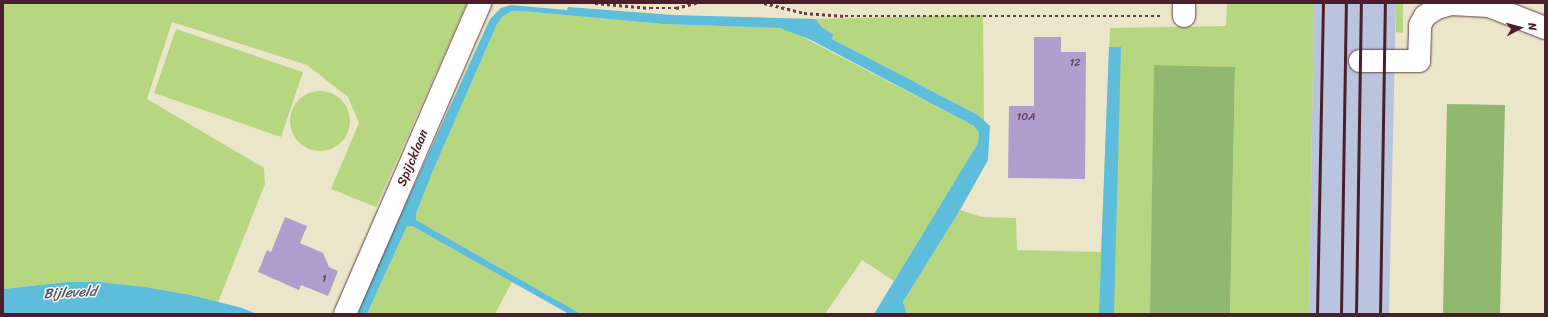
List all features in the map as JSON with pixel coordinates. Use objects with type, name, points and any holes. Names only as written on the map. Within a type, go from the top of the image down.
[{"type":"street","name":"Spijcklaan","points":[[345,314],[480,3]]},
{"type":"street","points":[[1360,61],[1419,61],[1420,25],[1425,16],[1437,8],[1451,4],[1489,6],[1545,28]]},
{"type":"path","points":[[595,3],[650,8],[676,8],[696,3]]},
{"type":"path","points":[[764,3],[804,13],[845,16],[1184,10]]},
{"type":"shaded area","points":[[1314,3],[1396,3],[1389,314],[1309,314]]},
{"type":"green space","points":[[3,3],[467,3],[376,207],[331,189],[359,123],[348,97],[307,65],[172,22],[147,99],[264,168],[265,184],[218,302],[191,295],[145,287],[100,282],[67,282],[3,289]]},
{"type":"green space","points":[[1227,3],[1314,3],[1309,314],[1230,314],[1235,67],[1155,65],[1150,314],[907,314],[903,302],[960,210],[982,217],[1016,218],[1017,250],[1101,252],[1110,28],[1226,26]]},
{"type":"green space","points":[[1396,3],[1403,3],[1403,33],[1396,32]]},
{"type":"green space","points":[[512,11],[663,24],[780,28],[793,32],[974,126],[979,133],[978,143],[894,281],[862,260],[825,314],[581,314],[416,220],[416,214],[432,173],[497,24],[503,16]]},
{"type":"green space","points":[[983,15],[984,121],[978,115],[832,39],[832,34],[823,28],[815,19]]},
{"type":"green space","points":[[176,29],[303,72],[281,137],[154,93]]},
{"type":"green space","points":[[1154,65],[1235,67],[1230,314],[1150,314]]},
{"type":"green space","points":[[320,91],[337,96],[345,104],[350,121],[345,138],[337,146],[320,151],[303,146],[295,138],[290,121],[295,104],[303,96]]},
{"type":"green space","points":[[1447,104],[1505,105],[1500,314],[1443,314]]},
{"type":"green space","points":[[407,226],[412,226],[512,282],[495,314],[367,314]]},
{"type":"water","points":[[511,5],[567,10],[568,7],[673,15],[815,19],[823,28],[833,34],[832,39],[978,115],[990,126],[988,160],[960,210],[903,302],[907,314],[874,314],[978,143],[979,133],[974,126],[811,40],[780,28],[663,24],[512,11],[503,16],[497,24],[432,173],[416,214],[416,220],[581,314],[569,314],[412,226],[407,226],[367,314],[359,314],[358,310],[490,19],[501,8]]},
{"type":"water","points":[[1109,47],[1121,47],[1114,314],[1099,314]]},
{"type":"water","name":"Bijleveld","points":[[67,282],[100,282],[145,287],[191,295],[242,308],[257,314],[3,314],[3,289]]},
{"type":"building","points":[[1034,37],[1061,37],[1061,52],[1086,52],[1085,179],[1008,178],[1009,106],[1034,106]]},
{"type":"building","points":[[285,217],[307,226],[300,243],[323,253],[329,267],[338,271],[328,296],[301,285],[299,290],[258,272],[267,250],[271,252]]},
{"type":"railway","points":[[1317,314],[1323,3]]},
{"type":"railway","points":[[1341,314],[1346,3]]},
{"type":"railway","points":[[1356,314],[1361,3]]},
{"type":"railway","points":[[1380,314],[1385,3]]}]
